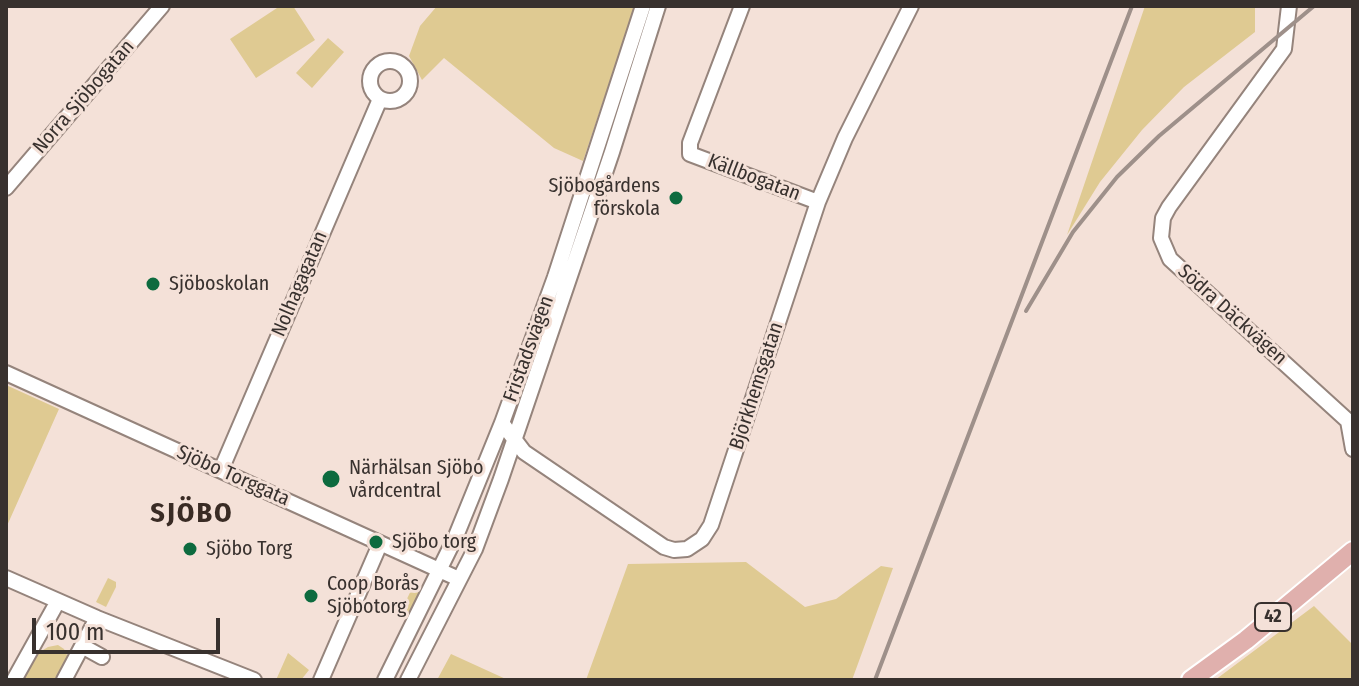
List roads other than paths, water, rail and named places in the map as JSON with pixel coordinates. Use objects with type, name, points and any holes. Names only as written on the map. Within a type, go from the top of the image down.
[{"type":"main road","name":"42","points":[[1191,680],[1246,640],[1353,551]]},
{"type":"street","name":"Norra Sjöbogatan","points":[[6,188],[162,6]]},
{"type":"street","name":"Fristadsvägen","points":[[385,680],[456,536],[502,423],[555,277],[643,6]]},
{"type":"street","name":"Fristadsvägen","points":[[408,680],[475,549],[612,152],[658,6]]},
{"type":"street","name":"Källbogatan","points":[[742,6],[690,143],[690,154],[818,202]]},
{"type":"street","name":"Björkhemsgatan","points":[[502,423],[524,452],[664,547],[674,550],[696,545],[711,525],[818,202],[845,138],[911,6]]},
{"type":"street","name":"Södra Däckvägen","points":[[1289,6],[1284,49],[1169,207],[1163,218],[1161,238],[1170,259],[1348,421],[1353,449]]},
{"type":"street","name":"Nolhagagatan","points":[[221,470],[380,99]]},
{"type":"street","name":"Sjöbo Torggata","points":[[6,373],[459,579]]},
{"type":"street","points":[[321,680],[380,544]]},
{"type":"street","points":[[6,578],[228,675],[254,680]]},
{"type":"street","points":[[14,680],[58,601]]},
{"type":"street","points":[[64,680],[97,618]]},
{"type":"street","points":[[82,646],[102,657]]},
{"type":"railway","points":[[875,680],[1132,6]]},
{"type":"railway","points":[[1026,311],[1073,232],[1117,177],[1159,136],[1314,6]]},
{"type":"place","name":"Sjöbogårdens förskola","points":[[676,198]]},
{"type":"place","name":"Sjöboskolan","points":[[153,284]]},
{"type":"place","name":"Närhälsan Sjöbo vårdcentral","points":[[331,479]]},
{"type":"place","name":"Sjöbo torg","points":[[376,542]]},
{"type":"place","name":"Sjöbo Torg","points":[[190,549]]},
{"type":"place","name":"Coop Borås Sjöbotorg","points":[[311,596]]},
{"type":"district","name":"SJÖBO","points":[[192,514]]}]
